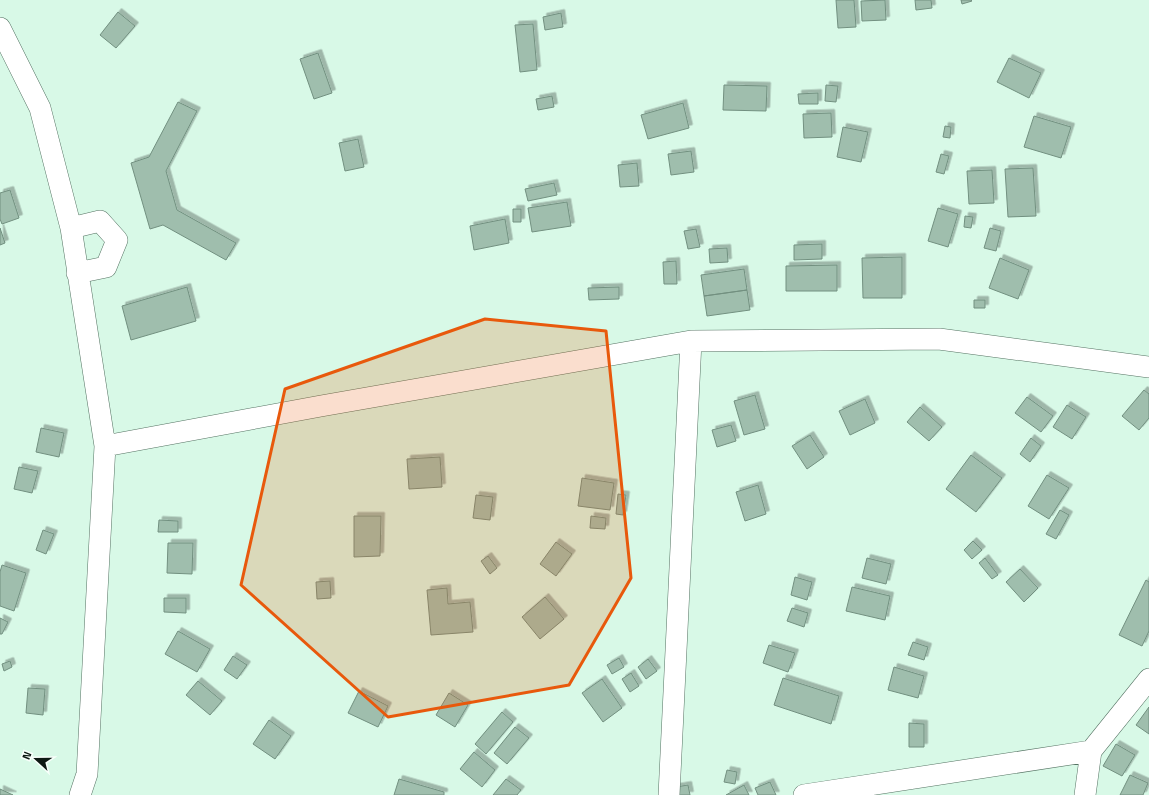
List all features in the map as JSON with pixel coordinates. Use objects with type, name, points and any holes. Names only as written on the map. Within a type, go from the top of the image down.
[{"type":"street","points":[[0,28],[40,108],[71,228],[104,446],[87,774],[80,795]]},
{"type":"street","points":[[71,228],[100,221],[117,240],[106,268],[77,274]]},
{"type":"street","points":[[104,446],[691,341],[939,339],[1149,367]]},
{"type":"street","points":[[668,795],[691,341]]},
{"type":"street","points":[[1085,795],[1091,751],[1149,679]]},
{"type":"street","points":[[804,795],[1091,751]]},
{"type":"highlighted area","points":[[485,319],[606,331],[631,578],[569,685],[388,717],[241,585],[285,389]]},
{"type":"building","points":[[836,0],[854,0],[856,27],[838,28]]},
{"type":"building","points":[[885,0],[886,20],[862,21],[861,1]]},
{"type":"building","points":[[915,0],[931,0],[932,8],[916,10]]},
{"type":"building","points":[[961,0],[971,0],[972,1],[962,4]]},
{"type":"building","points":[[118,12],[135,26],[116,48],[100,35]]},
{"type":"building","points":[[561,13],[563,27],[545,30],[543,17]]},
{"type":"building","points":[[533,24],[537,70],[520,72],[515,25]]},
{"type":"building","points":[[318,53],[332,93],[314,99],[300,59]]},
{"type":"building","points":[[1009,58],[1041,73],[1029,98],[997,82]]},
{"type":"building","points":[[724,85],[767,86],[766,111],[723,110]]},
{"type":"building","points":[[826,85],[838,86],[836,102],[825,101]]},
{"type":"building","points":[[818,93],[818,104],[799,104],[798,94]]},
{"type":"building","points":[[552,96],[554,107],[538,110],[536,99]]},
{"type":"building","points":[[178,102],[197,111],[166,171],[177,210],[236,243],[226,260],[163,225],[150,229],[131,163],[149,157]]},
{"type":"building","points":[[683,103],[689,128],[648,139],[641,115]]},
{"type":"building","points":[[831,113],[832,137],[804,138],[803,114]]},
{"type":"building","points":[[1034,116],[1071,127],[1061,158],[1024,147]]},
{"type":"building","points":[[945,126],[951,127],[950,138],[943,137]]},
{"type":"building","points":[[843,127],[868,132],[861,162],[837,157]]},
{"type":"building","points":[[358,139],[364,167],[345,171],[339,143]]},
{"type":"building","points":[[691,151],[694,172],[671,175],[668,154]]},
{"type":"building","points":[[941,154],[949,156],[944,174],[936,172]]},
{"type":"building","points":[[637,163],[639,186],[620,187],[618,165]]},
{"type":"building","points":[[1033,168],[1036,216],[1008,217],[1005,169]]},
{"type":"building","points":[[992,170],[994,203],[969,204],[967,171]]},
{"type":"building","points":[[554,183],[557,195],[528,201],[525,189]]},
{"type":"building","points":[[10,190],[19,218],[2,224],[0,219],[0,193]]},
{"type":"building","points":[[567,202],[571,226],[532,232],[528,208]]},
{"type":"building","points":[[938,208],[958,214],[948,247],[928,241]]},
{"type":"building","points":[[513,209],[521,209],[521,222],[513,222]]},
{"type":"building","points":[[965,216],[973,217],[971,228],[964,227]]},
{"type":"building","points":[[505,219],[509,243],[474,250],[470,226]]},
{"type":"building","points":[[0,228],[5,243],[0,245]]},
{"type":"building","points":[[990,228],[1001,231],[996,251],[984,248]]},
{"type":"building","points":[[696,229],[700,247],[688,249],[684,231]]},
{"type":"building","points":[[822,244],[822,259],[794,260],[794,245]]},
{"type":"building","points":[[727,248],[728,262],[710,263],[709,249]]},
{"type":"building","points":[[902,257],[902,298],[863,298],[862,258]]},
{"type":"building","points":[[1000,258],[1029,270],[1018,299],[989,288]]},
{"type":"building","points":[[676,261],[677,284],[664,284],[663,262]]},
{"type":"building","points":[[837,265],[837,291],[786,291],[786,266]]},
{"type":"building","points":[[744,269],[747,290],[704,296],[701,275]]},
{"type":"building","points":[[187,287],[196,321],[131,340],[122,306]]},
{"type":"building","points":[[619,287],[619,299],[589,300],[588,288]]},
{"type":"building","points":[[747,290],[750,310],[707,316],[704,296]]},
{"type":"building","points":[[974,300],[985,300],[985,308],[974,308]]},
{"type":"building","points":[[1144,390],[1149,394],[1149,418],[1139,430],[1122,416]]},
{"type":"building","points":[[755,395],[765,429],[744,435],[734,401]]},
{"type":"building","points":[[1027,397],[1053,416],[1041,432],[1015,413]]},
{"type":"building","points":[[865,399],[875,423],[850,435],[839,411]]},
{"type":"building","points":[[1067,405],[1086,417],[1072,439],[1053,427]]},
{"type":"building","points":[[920,407],[942,427],[929,441],[907,422]]},
{"type":"building","points":[[731,425],[736,441],[717,447],[712,430]]},
{"type":"building","points":[[41,428],[64,433],[59,457],[36,452]]},
{"type":"building","points":[[810,435],[824,457],[807,469],[792,446]]},
{"type":"building","points":[[1031,438],[1041,446],[1030,462],[1020,454]]},
{"type":"building","points":[[971,455],[1002,478],[976,512],[946,489]]},
{"type":"building","points":[[440,457],[442,487],[409,489],[407,459]]},
{"type":"building","points":[[19,467],[38,471],[32,493],[14,489]]},
{"type":"building","points":[[1047,475],[1069,488],[1049,519],[1028,506]]},
{"type":"building","points":[[582,478],[614,483],[610,510],[578,506]]},
{"type":"building","points":[[758,485],[766,514],[745,521],[736,492]]},
{"type":"building","points":[[618,494],[626,495],[623,515],[616,514]]},
{"type":"building","points":[[476,495],[493,497],[490,520],[473,518]]},
{"type":"building","points":[[1060,510],[1069,515],[1056,539],[1046,534]]},
{"type":"building","points":[[354,516],[381,516],[380,556],[354,557]]},
{"type":"building","points":[[591,516],[606,518],[605,529],[590,528]]},
{"type":"building","points":[[159,520],[178,521],[178,532],[158,532]]},
{"type":"building","points":[[43,530],[54,534],[46,554],[36,550]]},
{"type":"building","points":[[973,541],[982,550],[972,559],[964,550]]},
{"type":"building","points":[[556,542],[572,554],[556,576],[540,564]]},
{"type":"building","points":[[168,543],[193,543],[192,574],[167,573]]},
{"type":"building","points":[[488,556],[497,568],[490,574],[481,561]]},
{"type":"building","points":[[867,558],[891,564],[886,584],[862,578]]},
{"type":"building","points":[[985,558],[998,575],[992,579],[979,563]]},
{"type":"building","points":[[2,565],[26,573],[14,611],[0,606],[0,572]]},
{"type":"building","points":[[1020,569],[1038,588],[1024,602],[1006,582]]},
{"type":"building","points":[[795,577],[812,582],[807,600],[791,595]]},
{"type":"building","points":[[1146,580],[1149,582],[1149,631],[1142,646],[1119,635]]},
{"type":"building","points":[[330,581],[331,598],[317,599],[316,582]]},
{"type":"building","points":[[852,587],[890,596],[885,620],[846,611]]},
{"type":"building","points":[[447,588],[448,604],[470,602],[473,632],[431,635],[427,590]]},
{"type":"building","points":[[545,597],[564,619],[540,639],[522,617]]},
{"type":"building","points":[[164,598],[186,598],[186,613],[164,612]]},
{"type":"building","points":[[792,608],[808,613],[804,627],[787,621]]},
{"type":"building","points":[[0,618],[8,622],[2,634],[0,634]]},
{"type":"building","points":[[178,631],[210,649],[197,672],[165,654]]},
{"type":"building","points":[[913,642],[928,647],[924,660],[908,655]]},
{"type":"building","points":[[769,645],[795,653],[788,672],[763,663]]},
{"type":"building","points":[[233,656],[247,665],[237,679],[224,670]]},
{"type":"building","points":[[619,658],[624,667],[612,674],[607,665]]},
{"type":"building","points":[[648,659],[657,671],[646,679],[638,667]]},
{"type":"building","points":[[10,661],[12,667],[4,671],[2,664]]},
{"type":"building","points":[[894,667],[924,676],[918,698],[888,690]]},
{"type":"building","points":[[631,673],[639,686],[630,692],[622,679]]},
{"type":"building","points":[[783,678],[839,696],[831,724],[774,705]]},
{"type":"building","points":[[602,679],[622,708],[603,722],[582,693]]},
{"type":"building","points":[[198,681],[222,701],[210,715],[186,695]]},
{"type":"building","points":[[28,688],[45,689],[43,715],[26,713]]},
{"type":"building","points":[[359,691],[388,706],[378,727],[348,713]]},
{"type":"building","points":[[449,693],[468,705],[455,727],[436,715]]},
{"type":"building","points":[[1149,707],[1149,734],[1136,725]]},
{"type":"building","points":[[502,712],[513,722],[486,754],[475,744]]},
{"type":"building","points":[[269,720],[291,736],[275,759],[253,744]]},
{"type":"building","points":[[909,723],[924,724],[924,747],[909,747]]},
{"type":"building","points":[[515,727],[529,738],[507,764],[494,753]]},
{"type":"building","points":[[1116,744],[1135,755],[1122,776],[1103,766]]},
{"type":"building","points":[[474,752],[495,770],[482,787],[460,769]]},
{"type":"building","points":[[727,770],[737,772],[735,784],[724,782]]},
{"type":"building","points":[[1130,775],[1148,783],[1143,795],[1120,795]]},
{"type":"building","points":[[399,779],[444,792],[444,795],[394,795]]},
{"type":"building","points":[[506,779],[521,790],[517,795],[493,795]]},
{"type":"building","points":[[770,782],[776,795],[758,795],[755,788]]},
{"type":"building","points":[[688,785],[690,795],[677,795],[676,787]]},
{"type":"building","points":[[744,785],[749,795],[726,795]]},
{"type":"building","points":[[0,789],[13,795],[0,795]]}]
